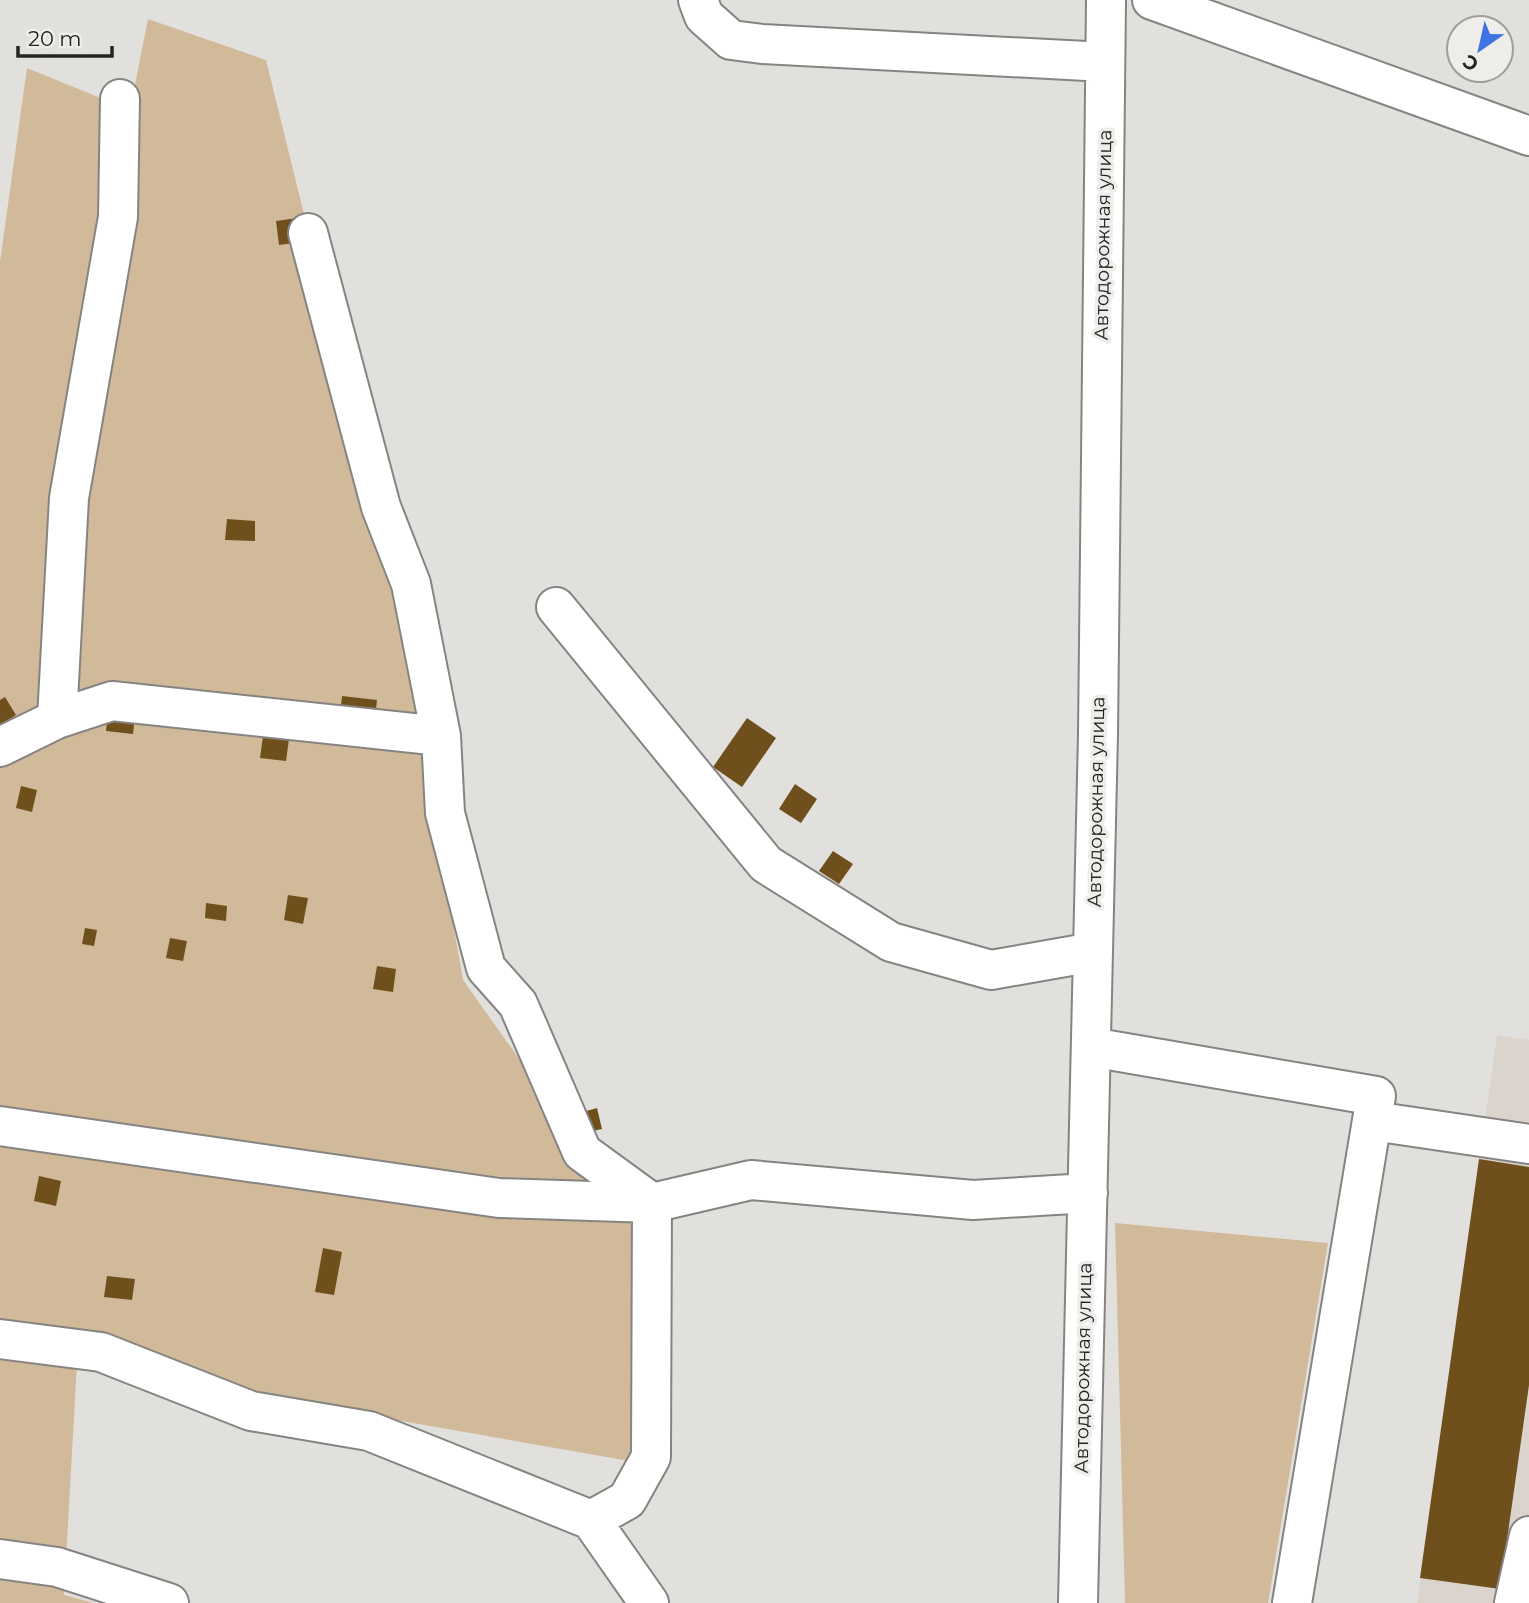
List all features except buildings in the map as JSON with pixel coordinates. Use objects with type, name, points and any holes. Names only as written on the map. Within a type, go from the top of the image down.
[{"type":"street","points":[[698,0],[704,16],[731,40],[762,44],[1105,62]]},
{"type":"street","name":"Автодорожная улица","points":[[1078,1603],[1098,734],[1106,0]]},
{"type":"street","points":[[1152,0],[1529,136]]},
{"type":"street","points":[[57,719],[69,498],[118,217],[120,99]]},
{"type":"street","points":[[308,233],[382,507],[411,584],[441,736],[445,813],[486,968],[518,1004],[582,1152],[652,1203]]},
{"type":"street","points":[[556,607],[766,864],[891,942],[991,970],[1093,952]]},
{"type":"street","points":[[0,747],[57,719],[112,701],[441,736]]},
{"type":"street","points":[[1091,1047],[1376,1096],[1292,1603]]},
{"type":"street","points":[[1373,1121],[1529,1144]]},
{"type":"street","points":[[0,1126],[499,1198],[652,1203],[751,1180],[973,1200],[1088,1193]]},
{"type":"street","points":[[591,1520],[627,1500],[651,1457],[652,1203]]},
{"type":"street","points":[[0,1339],[102,1352],[251,1411],[369,1431],[591,1520],[649,1603]]},
{"type":"street","points":[[1514,1603],[1529,1536]]},
{"type":"street","points":[[0,1559],[57,1567],[169,1603]]},
{"type":"shaded area","points":[[148,19],[266,60],[390,563],[463,980],[637,1225],[635,1462],[77,1364],[64,1595],[94,1603],[0,1603],[0,262],[27,68],[130,110]]},
{"type":"shaded area","points":[[1497,1035],[1529,1040],[1529,1603],[1417,1603]]},
{"type":"shaded area","points":[[1115,1223],[1328,1243],[1268,1603],[1125,1603]]}]
